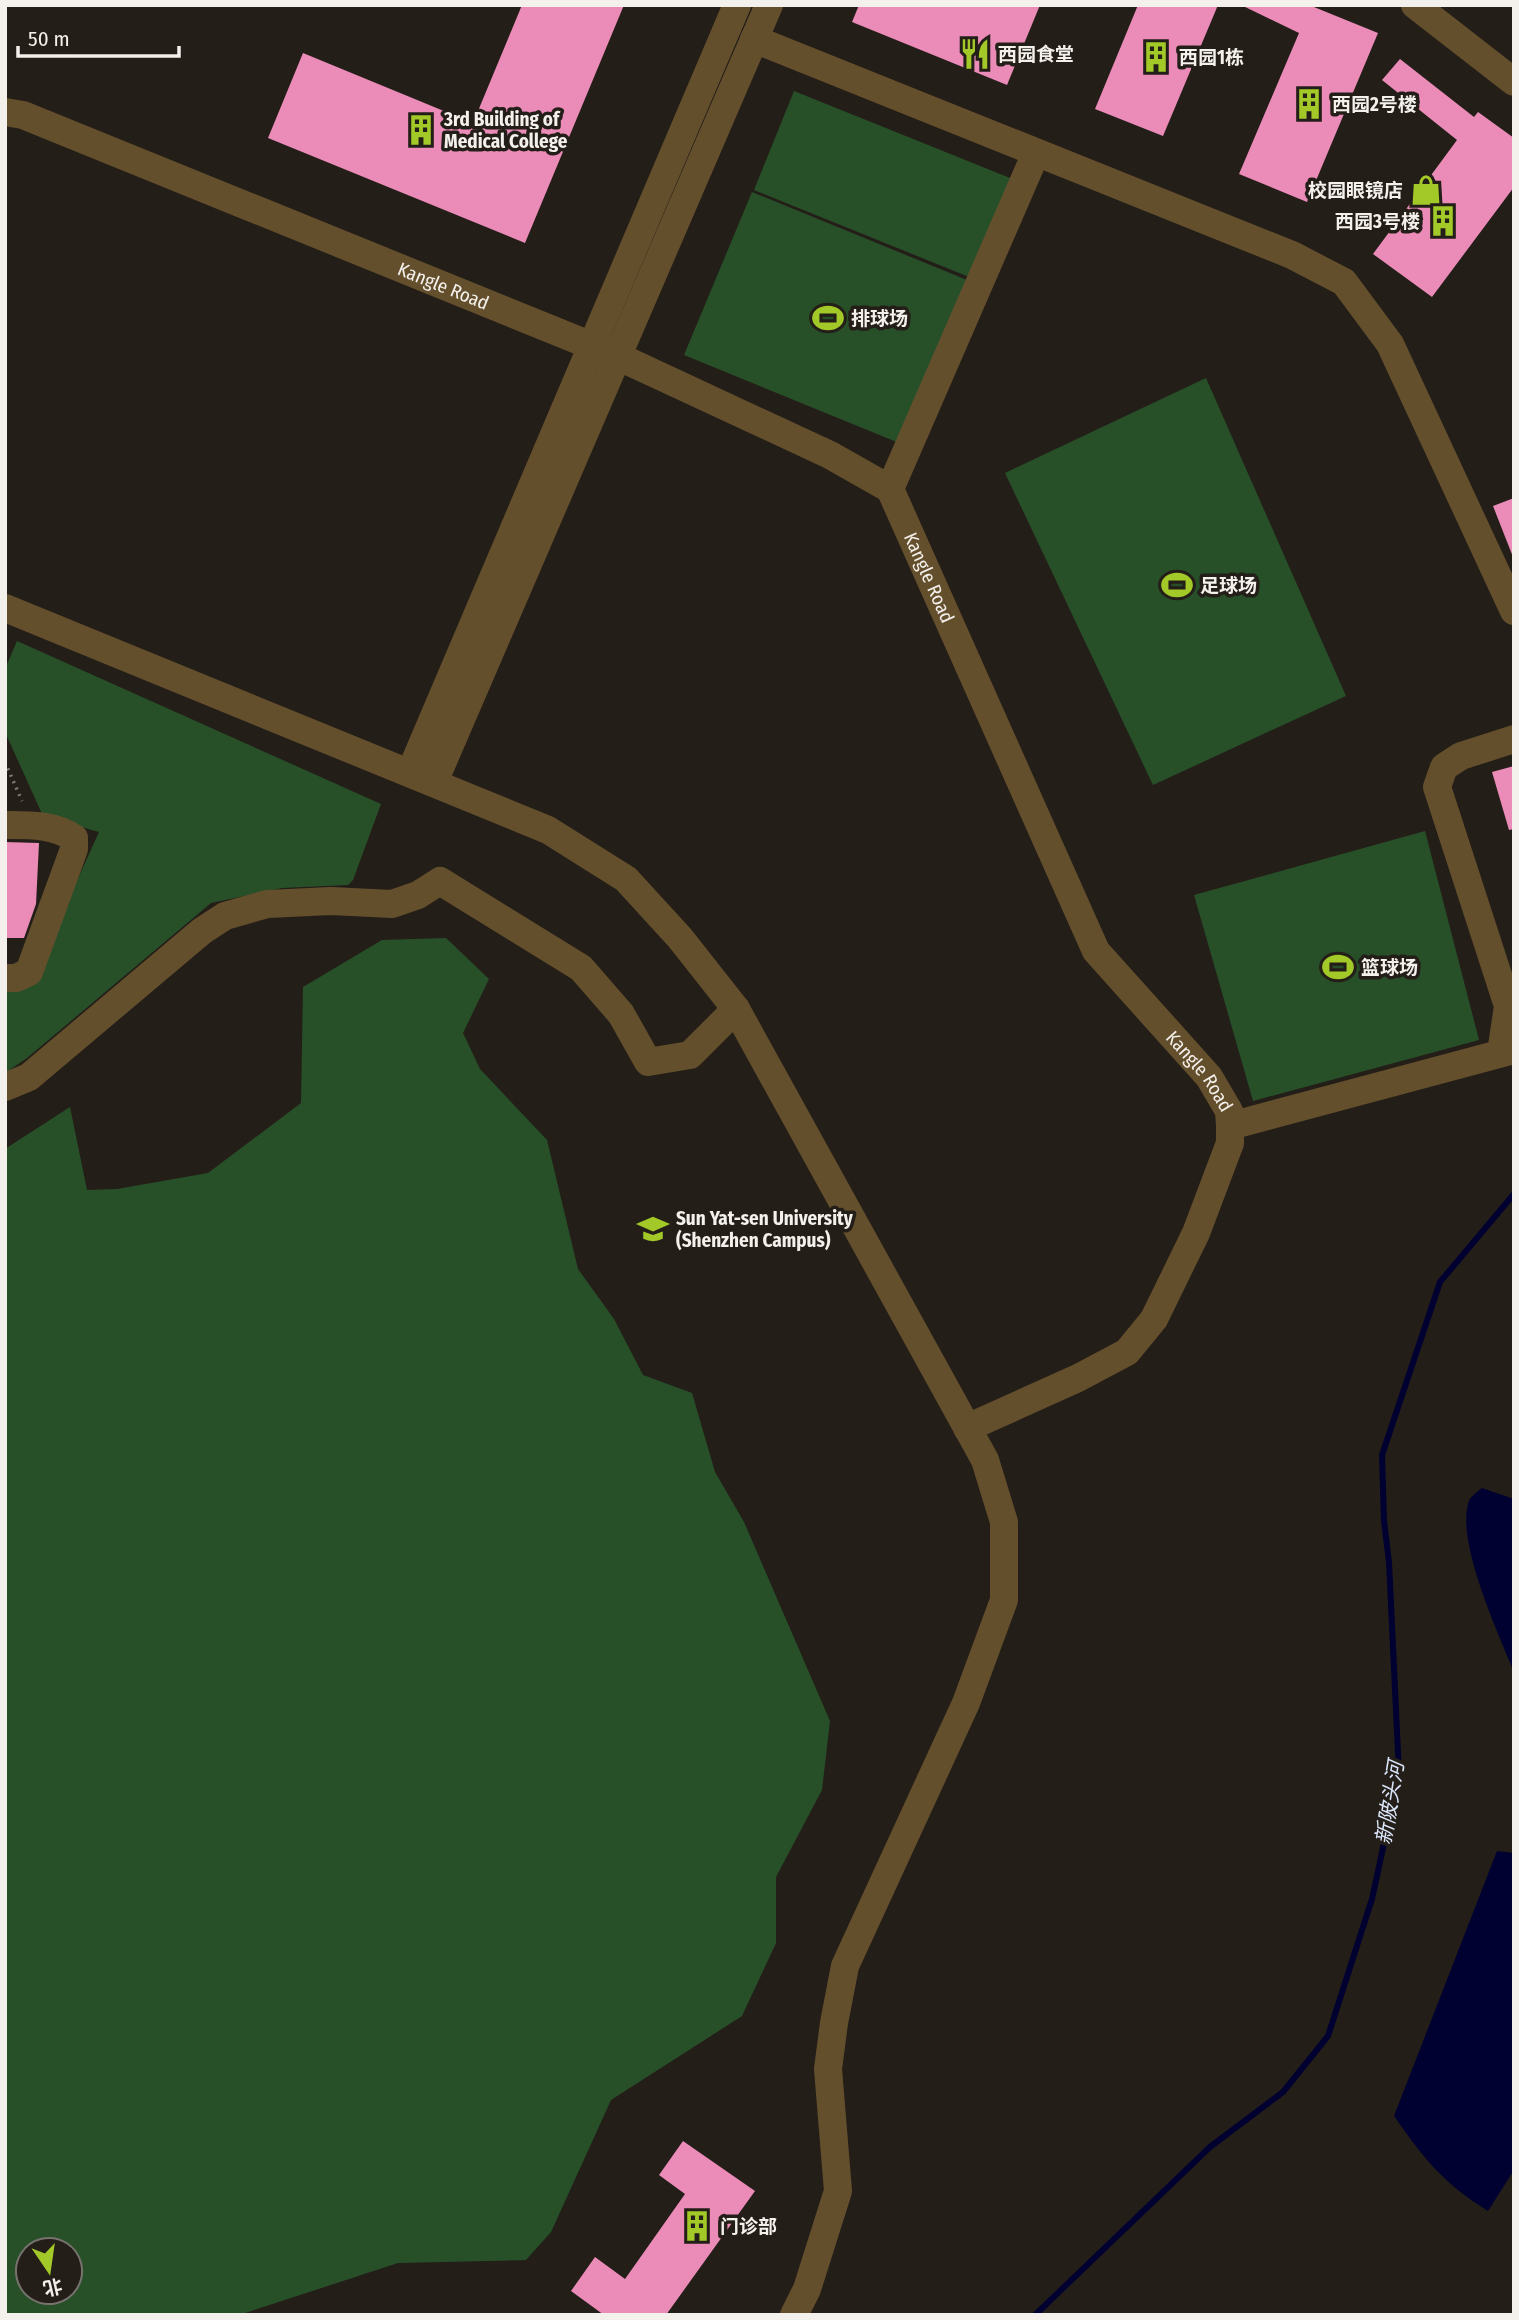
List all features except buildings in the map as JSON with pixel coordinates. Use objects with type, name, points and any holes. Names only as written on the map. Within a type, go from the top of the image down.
[{"type":"lane","points":[[422,778],[592,346],[737,5]]},
{"type":"lane","points":[[422,778],[617,356],[768,5]]},
{"type":"lane","points":[[1415,5],[1514,82]]},
{"type":"lane","points":[[754,39],[1293,255],[1344,282],[1390,344],[1514,611]]},
{"type":"lane","name":"Kangle Road","points":[[5,112],[23,115],[617,356],[830,455],[890,489],[1096,951],[1209,1077],[1228,1111],[1230,1126],[1230,1143],[1196,1233],[1154,1319],[1127,1352],[1078,1378],[967,1428]]},
{"type":"lane","points":[[890,489],[1036,153]]},
{"type":"lane","points":[[5,608],[548,830],[626,879],[680,938],[736,1009],[985,1460],[1004,1522],[1004,1600],[967,1703],[845,1966],[828,2069],[838,2192],[807,2289],[794,2315]]},
{"type":"lane","points":[[1230,1126],[1508,1052],[1508,1006],[1437,787],[1444,767],[1461,755],[1514,739]]},
{"type":"lane","points":[[5,978],[16,978],[29,972],[74,849],[74,838],[64,831],[19,825]]},
{"type":"lane","points":[[5,1087],[29,1077],[202,931],[225,916],[267,904],[331,901],[392,904],[418,895],[440,881],[581,968],[621,1014],[648,1062],[690,1055],[736,1009]]},
{"type":"path","points":[[5,762],[19,825]]},
{"type":"green space","points":[[794,91],[1015,180],[974,279],[754,190]]},
{"type":"green space","name":"排球场","points":[[752,192],[972,282],[904,445],[684,355]]},
{"type":"green space","name":"足球场","points":[[1206,378],[1346,696],[1153,785],[1005,473]]},
{"type":"green space","points":[[17,641],[381,804],[353,880],[348,885],[282,888],[211,903],[27,1058],[5,1073],[5,990],[31,982],[99,832],[43,816],[5,732],[5,669]]},
{"type":"green space","name":"篮球场","points":[[1425,831],[1479,1040],[1253,1101],[1194,895]]},
{"type":"green space","points":[[446,938],[489,979],[463,1033],[480,1069],[547,1140],[578,1269],[614,1319],[643,1375],[692,1393],[715,1472],[744,1522],[830,1721],[822,1790],[776,1877],[776,1943],[742,2016],[611,2100],[551,2232],[526,2260],[398,2263],[239,2315],[5,2315],[5,1149],[70,1107],[87,1190],[117,1189],[208,1173],[301,1103],[303,987],[382,940]]},
{"type":"shaded area","points":[[1482,1488],[1514,1499],[1514,1672],[1481,1588],[1468,1542],[1468,1504]]},
{"type":"shaded area","points":[[1497,1851],[1514,1853],[1514,2170],[1488,2211],[1435,2169],[1394,2116]]},
{"type":"waterway","name":"新陂头河","points":[[1035,2315],[1210,2147],[1283,2092],[1328,2036],[1372,1899],[1399,1774],[1382,1455],[1440,1282],[1514,1194]]},
{"type":"place","name":"西园食堂","points":[[975,54]]},
{"type":"place","name":"西园1栋","points":[[1156,57]]},
{"type":"place","name":"西园2号楼","points":[[1309,104]]},
{"type":"place","name":"3rd Building of Medical College","points":[[421,130]]},
{"type":"place","name":"校园眼镜店","points":[[1426,190]]},
{"type":"place","name":"西园3号楼","points":[[1443,221]]},
{"type":"place","name":"排球场","points":[[828,318]]},
{"type":"place","name":"足球场","points":[[1177,585]]},
{"type":"place","name":"篮球场","points":[[1338,967]]},
{"type":"place","name":"Sun Yat-sen University (Shenzhen Campus)","points":[[653,1229]]},
{"type":"place","name":"门诊部","points":[[697,2226]]}]
